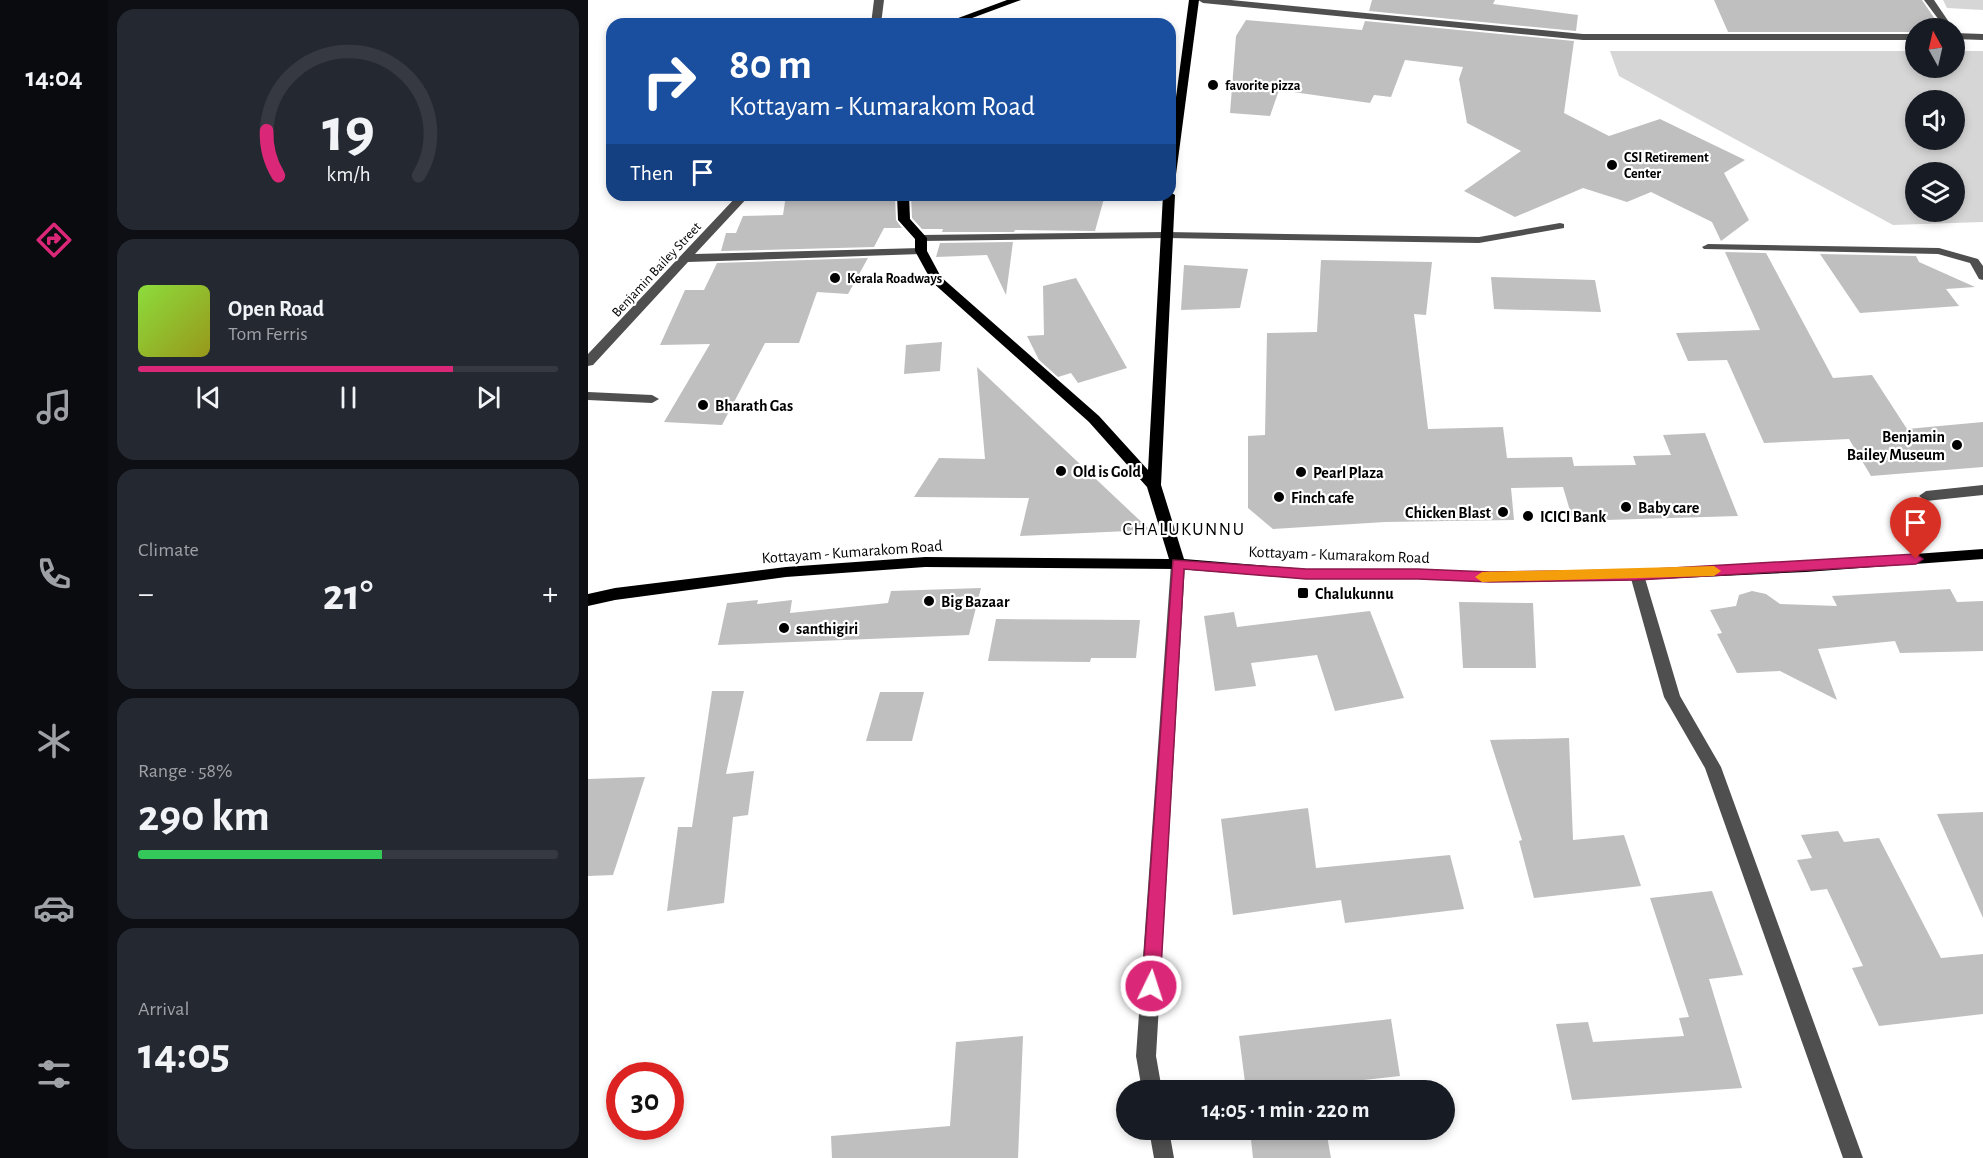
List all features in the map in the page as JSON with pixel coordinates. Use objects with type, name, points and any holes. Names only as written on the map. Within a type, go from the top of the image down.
[{"type":"main road","points":[[964,18],[1016,0]]},
{"type":"main road","points":[[1176,136],[1194,0]]},
{"type":"main road","points":[[903,201],[904,220],[921,244],[936,279],[1094,419],[1155,485]]},
{"type":"main road","points":[[1169,201],[1155,485],[1178,564]]},
{"type":"main road","name":"Kottayam - Kumarakom Road","points":[[588,600],[615,594],[786,572],[925,562],[1178,564],[1306,574],[1418,574],[1490,577],[1637,575],[1806,567],[1983,554]]},
{"type":"street","points":[[877,18],[879,0]]},
{"type":"street","points":[[1203,0],[1582,37],[1905,37]]},
{"type":"street","points":[[1929,0],[1942,18]]},
{"type":"street","points":[[1965,35],[1983,37]]},
{"type":"street","name":"Benjamin Bailey Street","points":[[588,362],[688,258],[739,201]]},
{"type":"street","points":[[688,258],[921,244],[1166,235],[1360,236],[1479,240],[1560,226]]},
{"type":"street","points":[[1708,248],[1939,251],[1978,260],[1983,276]]},
{"type":"street","points":[[588,396],[652,399]]},
{"type":"street","points":[[1926,496],[1983,490]]},
{"type":"street","points":[[1150,1080],[1146,1056],[1178,564]]},
{"type":"street","points":[[1637,575],[1672,698],[1713,767],[1853,1158]]},
{"type":"street","points":[[1161,1140],[1164,1158]]},
{"type":"shaded area","points":[[1943,0],[1983,0],[1983,10],[1947,8]]},
{"type":"shaded area","points":[[1610,51],[1905,51],[1905,78],[1965,78],[1965,51],[1983,51],[1983,222],[1893,225],[1619,76]]},
{"type":"building","points":[[1372,0],[1495,0],[1493,4],[1578,15],[1576,31],[1369,11]]},
{"type":"building","points":[[1714,0],[1922,0],[1934,18],[1905,18],[1905,32],[1728,32]]},
{"type":"building","points":[[1246,20],[1362,30],[1365,21],[1574,41],[1564,113],[1609,136],[1660,119],[1745,160],[1724,173],[1749,220],[1721,241],[1712,222],[1651,192],[1627,202],[1583,188],[1515,217],[1464,191],[1521,151],[1467,123],[1459,79],[1463,67],[1405,60],[1391,97],[1374,95],[1370,103],[1279,90],[1270,116],[1230,113],[1236,36]]},
{"type":"building","points":[[785,201],[895,201],[896,220],[902,228],[884,228],[874,247],[721,251],[726,233],[736,233],[743,216],[783,215]]},
{"type":"building","points":[[911,201],[1103,201],[1095,231],[942,232],[943,229],[922,229],[912,218]]},
{"type":"building","points":[[1013,242],[1006,295],[987,255],[936,257],[940,243]]},
{"type":"building","points":[[1725,252],[1766,253],[1833,378],[1872,375],[1907,429],[1983,422],[1983,467],[1871,476],[1849,439],[1764,443],[1727,360],[1688,361],[1676,333],[1760,330]]},
{"type":"building","points":[[1820,254],[1916,256],[1919,262],[1975,287],[1946,289],[1959,306],[1860,313]]},
{"type":"building","points":[[868,258],[848,294],[817,292],[799,343],[765,343],[722,425],[664,422],[710,344],[660,345],[685,290],[704,290],[717,263]]},
{"type":"building","points":[[1321,260],[1432,262],[1426,315],[1414,314],[1428,429],[1503,427],[1507,458],[1572,457],[1574,466],[1636,465],[1633,456],[1671,455],[1663,435],[1705,433],[1738,516],[1573,521],[1563,487],[1511,488],[1514,520],[1385,522],[1273,529],[1248,508],[1248,436],[1265,435],[1267,333],[1317,332]]},
{"type":"building","points":[[1184,265],[1248,269],[1240,308],[1181,310]]},
{"type":"building","points":[[1491,277],[1595,280],[1601,312],[1494,309]]},
{"type":"building","points":[[1076,278],[1127,368],[1078,383],[1071,373],[1058,377],[1039,360],[1027,336],[1044,335],[1043,286]]},
{"type":"building","points":[[942,342],[940,371],[904,374],[906,345]]},
{"type":"building","points":[[977,367],[1150,530],[1020,536],[1029,498],[914,497],[939,458],[985,459]]},
{"type":"building","points":[[981,588],[969,635],[718,645],[727,603],[758,600],[757,604],[792,600],[790,613],[888,603],[891,591]]},
{"type":"building","points":[[1950,589],[1957,602],[1983,601],[1983,651],[1900,653],[1895,641],[1818,649],[1837,700],[1780,671],[1737,673],[1717,634],[1722,633],[1710,610],[1736,606],[1739,595],[1752,591],[1766,594],[1780,604],[1837,606],[1832,596]]},
{"type":"building","points":[[1459,602],[1533,603],[1536,668],[1463,668]]},
{"type":"building","points":[[1370,611],[1404,698],[1335,711],[1317,655],[1251,663],[1256,686],[1215,691],[1204,616],[1234,612],[1237,627]]},
{"type":"building","points":[[996,619],[1140,620],[1136,658],[1091,658],[1090,662],[988,661]]},
{"type":"building","points":[[712,691],[744,691],[726,774],[754,771],[748,815],[733,817],[724,903],[667,911],[678,827],[692,827]]},
{"type":"building","points":[[880,692],[924,692],[912,741],[866,741]]},
{"type":"building","points":[[1569,738],[1573,840],[1624,835],[1641,886],[1534,898],[1519,841],[1522,840],[1490,740]]},
{"type":"building","points":[[645,777],[613,875],[588,876],[588,779]]},
{"type":"building","points":[[1308,808],[1316,868],[1450,855],[1464,909],[1345,923],[1341,900],[1233,915],[1221,819]]},
{"type":"building","points":[[1983,812],[1983,918],[1937,814]]},
{"type":"building","points":[[1838,831],[1844,842],[1879,838],[1941,958],[1983,954],[1983,1014],[1879,1026],[1852,968],[1863,966],[1827,889],[1811,891],[1797,860],[1812,858],[1801,835]]},
{"type":"building","points":[[1712,891],[1743,975],[1709,979],[1742,1088],[1572,1100],[1556,1024],[1588,1022],[1593,1042],[1684,1036],[1679,1018],[1689,1017],[1650,898]]},
{"type":"building","points":[[1391,1019],[1400,1076],[1364,1080],[1245,1080],[1239,1036]]},
{"type":"building","points":[[1023,1036],[1018,1158],[832,1158],[831,1136],[950,1126],[956,1042]]},
{"type":"building","points":[[1251,1140],[1328,1140],[1331,1158],[1253,1158]]},
{"type":"slow traffic","points":[[1482,577],[1637,575],[1714,571]]},
{"type":"place","name":"favorite pizza","points":[[1213,85]]},
{"type":"place","name":"CSI Retirement Center","points":[[1612,165]]},
{"type":"place","name":"Kerala Roadways","points":[[835,278]]},
{"type":"place","name":"Bharath Gas","points":[[703,405]]},
{"type":"place","name":"Benjamin Bailey Museum","points":[[1957,445]]},
{"type":"place","name":"Old is Gold","points":[[1061,471]]},
{"type":"place","name":"Pearl Plaza","points":[[1301,472]]},
{"type":"place","name":"Finch cafe","points":[[1279,497]]},
{"type":"place","name":"Baby care","points":[[1626,507]]},
{"type":"place","name":"Chicken Blast","points":[[1503,512]]},
{"type":"place","name":"ICICI Bank","points":[[1528,516]]},
{"type":"place","name":"Chalukunnu","points":[[1303,593]]},
{"type":"place","name":"Big Bazaar","points":[[929,601]]},
{"type":"place","name":"santhigiri","points":[[784,628]]},
{"type":"district","name":"CHALUKUNNU","points":[[1184,529]]},
{"type":"route","points":[[1151,986],[1178,564],[1306,574],[1418,574],[1490,577],[1637,575],[1916,559]]}]
